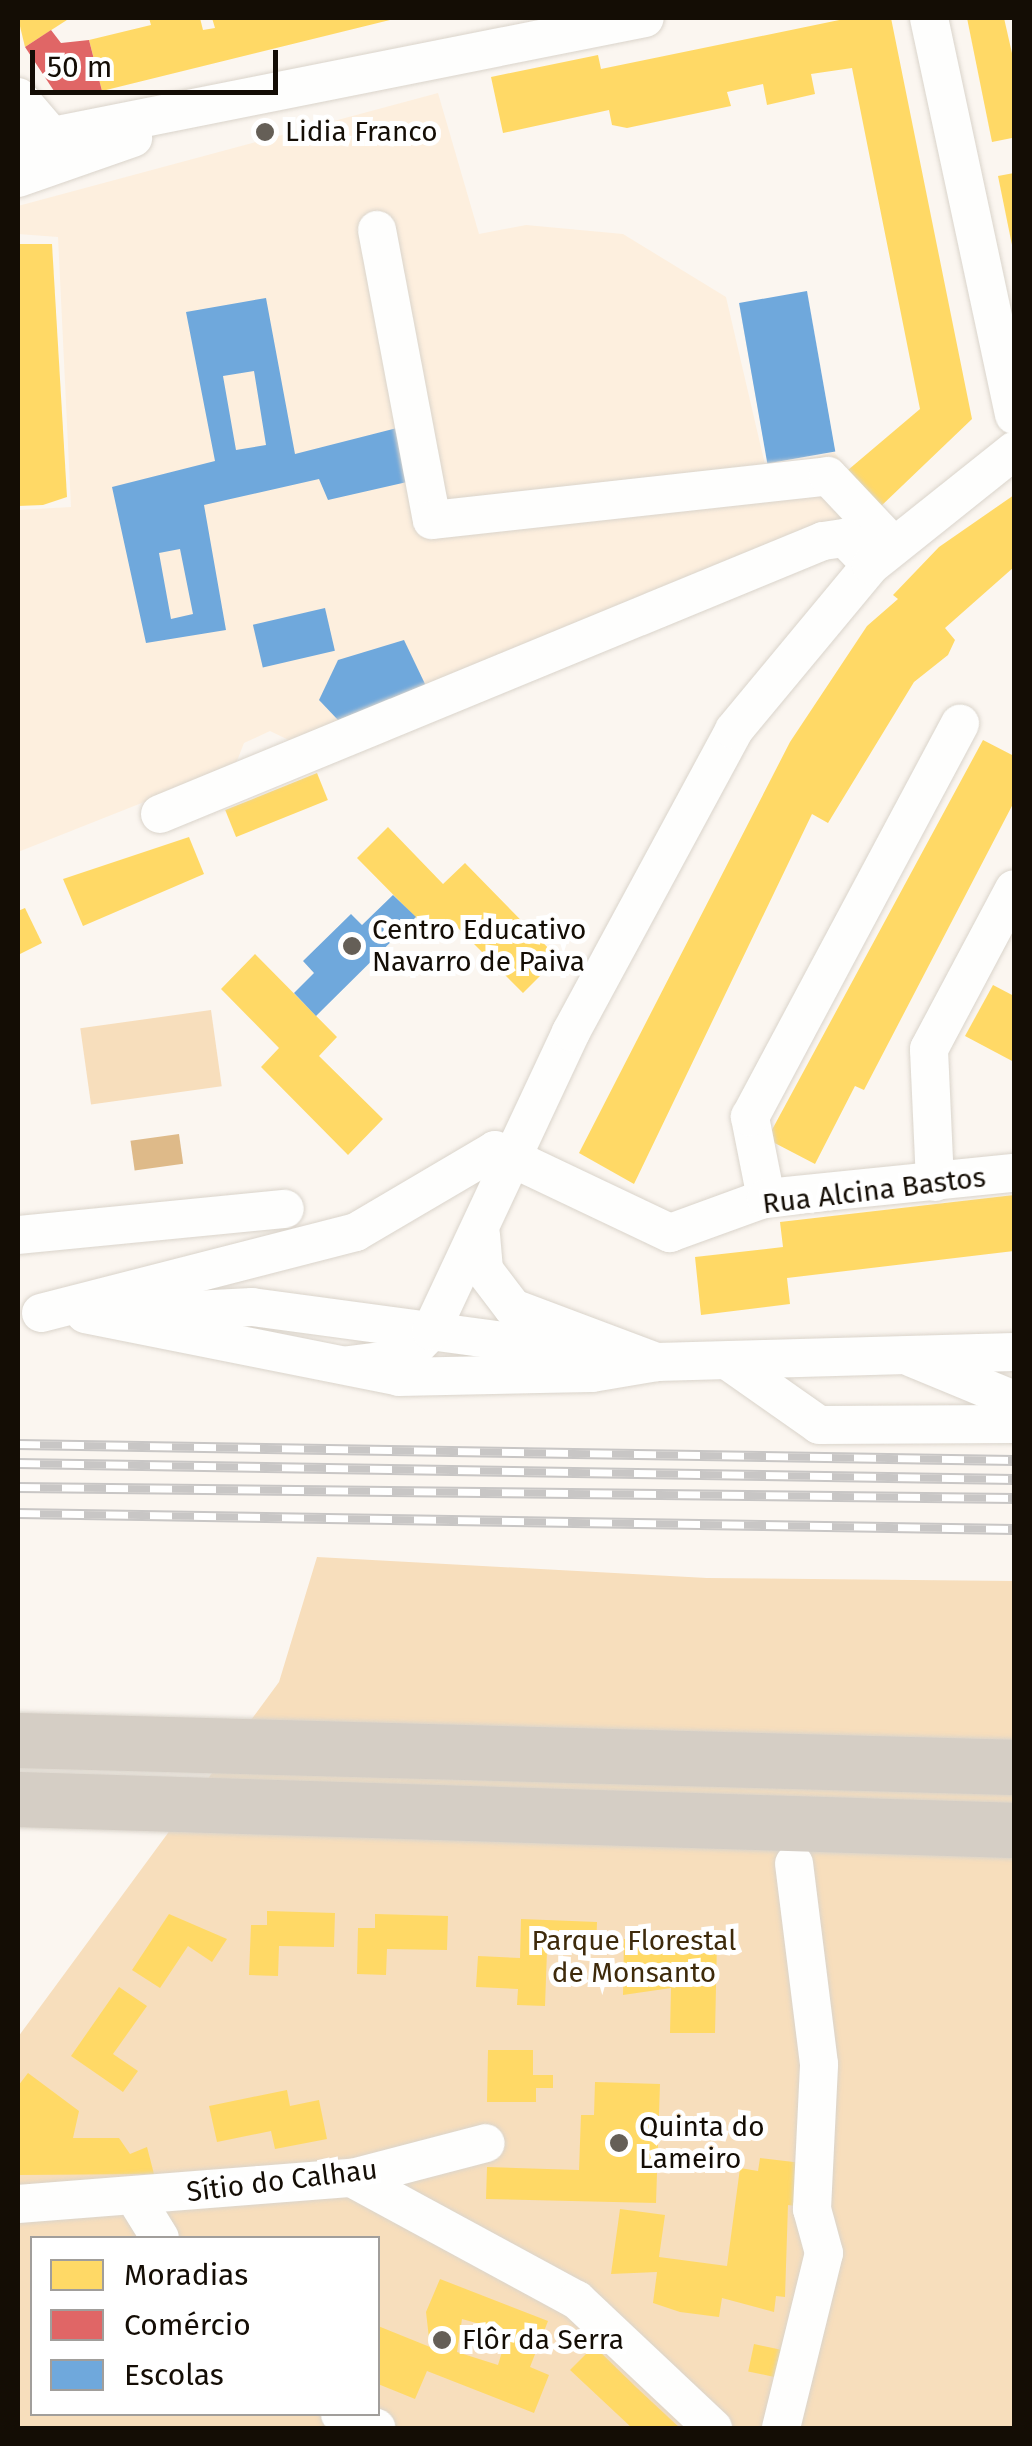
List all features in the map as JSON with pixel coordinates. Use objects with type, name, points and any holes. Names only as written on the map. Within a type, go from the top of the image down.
[{"type":"highway","points":[[18,1740],[1014,1766]]},
{"type":"highway","points":[[18,1800],[1014,1830]]},
{"type":"street","points":[[30,140],[645,18]]},
{"type":"street","points":[[929,18],[1014,415]]},
{"type":"street","points":[[18,178],[254,96]]},
{"type":"street","points":[[18,97],[30,140]]},
{"type":"street","points":[[30,140],[79,157]]},
{"type":"street","points":[[377,230],[432,520],[828,476],[882,555]]},
{"type":"street","points":[[349,1365],[405,1358],[431,1331],[481,1235],[571,1032],[734,730],[882,555],[1014,451]]},
{"type":"street","points":[[160,814],[823,541],[846,538],[882,555]]},
{"type":"street","points":[[766,1198],[750,1117],[960,723]]},
{"type":"street","points":[[935,1182],[929,1049],[1014,889]]},
{"type":"street","points":[[467,1164],[571,1032]]},
{"type":"street","points":[[29,1314],[215,1272],[356,1232],[495,1150],[517,1157]]},
{"type":"street","name":"Rua Alcina Bastos","points":[[517,1157],[670,1233],[766,1198],[1014,1174]]},
{"type":"street","points":[[18,1234],[285,1209]]},
{"type":"street","points":[[201,1214],[215,1272]]},
{"type":"street","points":[[481,1235],[484,1270],[505,1302],[656,1362]]},
{"type":"street","points":[[29,1314],[118,1314],[252,1306],[534,1344],[607,1340]]},
{"type":"street","points":[[118,1314],[431,1379],[656,1362],[1014,1352]]},
{"type":"street","points":[[905,1355],[1014,1400]]},
{"type":"street","points":[[728,1361],[818,1425],[1014,1424]]},
{"type":"street","points":[[780,2428],[823,2230],[812,2209],[819,2064],[794,1864]]},
{"type":"street","name":"Sítio do Calhau","points":[[18,2204],[352,2178],[486,2143]]},
{"type":"street","points":[[352,2178],[577,2300],[713,2428]]},
{"type":"street","name":"Sítio do Calhau","points":[[134,2196],[159,2236]]},
{"type":"street","points":[[345,2416],[376,2428]]},
{"type":"shaded area","points":[[438,93],[479,234],[526,225],[623,234],[726,297],[766,469],[834,452],[879,508],[299,745],[270,731],[244,743],[235,766],[18,852],[18,510],[71,507],[58,237],[18,234],[18,206]]},
{"type":"shaded area","points":[[179,1134],[183,1164],[135,1171],[130,1141]]},
{"type":"green space","points":[[211,1010],[222,1086],[91,1105],[80,1028]]},
{"type":"green space","name":"Parque Florestal de Monsanto","points":[[317,1557],[707,1578],[1014,1581],[1014,2428],[18,2428],[18,2037],[279,1682]]},
{"type":"building: Moradias","points":[[18,18],[70,18],[25,47]]},
{"type":"building: Moradias","points":[[149,18],[200,18],[203,30],[215,28],[212,18],[394,19],[102,91],[89,40],[151,25]]},
{"type":"building: Moradias","points":[[849,18],[891,18],[972,419],[879,508],[848,470],[920,409],[852,68],[811,74],[815,94],[767,105],[763,84],[727,92],[731,106],[627,128],[612,125],[609,110],[503,133],[491,77],[598,55],[601,69]]},
{"type":"building: Moradias","points":[[967,18],[1004,18],[1014,62],[1012,138],[992,142]]},
{"type":"building: Moradias","points":[[1014,173],[1014,249],[1013,250],[998,176]]},
{"type":"building: Moradias","points":[[18,244],[52,244],[67,497],[43,505],[18,506]]},
{"type":"building: Moradias","points":[[1014,495],[1014,567],[945,628],[955,640],[948,655],[914,682],[828,823],[812,814],[634,1184],[579,1153],[790,742],[867,626],[898,599],[893,595],[939,547]]},
{"type":"building: Moradias","points":[[983,740],[1014,756],[1014,802],[864,1090],[855,1086],[815,1164],[767,1139]]},
{"type":"building: Moradias","points":[[317,773],[328,800],[236,837],[225,810]]},
{"type":"building: Moradias","points":[[388,827],[443,884],[465,863],[558,958],[523,993],[454,924],[438,940],[357,858]]},
{"type":"building: Moradias","points":[[189,837],[204,874],[83,926],[63,879]]},
{"type":"building: Moradias","points":[[25,908],[42,943],[18,955],[18,911]]},
{"type":"building: Moradias","points":[[255,954],[337,1037],[319,1056],[383,1119],[348,1155],[261,1067],[279,1048],[221,989]]},
{"type":"building: Moradias","points":[[993,985],[1014,996],[1014,1062],[965,1036]]},
{"type":"building: Moradias","points":[[1014,1195],[1014,1251],[787,1278],[790,1304],[701,1315],[695,1257],[783,1247],[780,1222]]},
{"type":"building: Moradias","points":[[267,1911],[335,1913],[334,1947],[279,1946],[278,1976],[249,1975],[251,1925],[267,1925]]},
{"type":"building: Moradias","points":[[169,1914],[227,1939],[212,1962],[188,1946],[160,1988],[132,1970]]},
{"type":"building: Moradias","points":[[375,1914],[448,1916],[447,1950],[387,1949],[386,1975],[357,1974],[358,1928],[375,1928]]},
{"type":"building: Moradias","points":[[521,1919],[597,1922],[596,1953],[547,1951],[545,2006],[517,2005],[518,1989],[476,1987],[478,1956],[520,1958]]},
{"type":"building: Moradias","points":[[624,1939],[717,1941],[715,2033],[670,2033],[671,1988],[623,1995]]},
{"type":"building: Moradias","points":[[119,1987],[147,2006],[113,2054],[138,2071],[123,2092],[71,2056]]},
{"type":"building: Moradias","points":[[488,2050],[533,2050],[533,2075],[553,2075],[553,2088],[536,2088],[536,2102],[487,2102]]},
{"type":"building: Moradias","points":[[28,2073],[79,2111],[73,2138],[119,2138],[130,2154],[147,2147],[154,2174],[18,2175],[18,2086]]},
{"type":"building: Moradias","name":"Quinta do Lameiro","points":[[595,2082],[660,2084],[656,2203],[486,2199],[487,2167],[579,2170],[581,2115],[594,2115]]},
{"type":"building: Moradias","points":[[287,2090],[290,2106],[319,2100],[327,2139],[275,2149],[271,2131],[217,2142],[209,2106]]},
{"type":"building: Moradias","points":[[760,2158],[802,2163],[796,2206],[788,2205],[785,2297],[776,2296],[774,2312],[722,2298],[719,2317],[680,2312],[653,2303],[657,2272],[611,2274],[620,2209],[665,2215],[659,2257],[727,2266],[740,2168],[758,2171]]},
{"type":"building: Moradias","points":[[440,2279],[548,2321],[530,2367],[549,2375],[534,2413],[427,2371],[415,2399],[380,2385],[380,2327],[430,2347],[426,2312]],"holes":[[[462,2319],[508,2332],[498,2365],[457,2352]]]},
{"type":"building: Moradias","points":[[754,2344],[783,2350],[778,2378],[748,2371]]},
{"type":"building: Moradias","points":[[594,2346],[680,2428],[632,2428],[570,2370]]},
{"type":"building: Comércio","points":[[51,30],[61,43],[89,40],[102,91],[56,94],[25,47]]},
{"type":"building: Escolas","points":[[807,291],[835,452],[767,464],[739,303]]},
{"type":"building: Escolas","points":[[266,298],[295,454],[397,428],[407,482],[328,500],[319,479],[204,505],[226,630],[146,643],[112,487],[215,461],[186,312]],"holes":[[[254,371],[266,445],[236,450],[223,376]],[[180,549],[193,614],[171,619],[159,553]]]},
{"type":"building: Escolas","points":[[325,608],[335,651],[263,668],[253,625]]},
{"type":"building: Escolas","points":[[404,640],[426,686],[338,720],[319,700],[338,660]]},
{"type":"building: Escolas","points":[[393,895],[416,917],[316,1016],[294,993],[314,973],[303,961],[351,914],[362,925]]},
{"type":"railway","points":[[18,1444],[1014,1460]]},
{"type":"railway","points":[[18,1463],[1014,1479]]},
{"type":"railway","points":[[18,1487],[1014,1498]]},
{"type":"railway","points":[[18,1513],[1014,1529]]},
{"type":"place","name":"Lidia Franco","points":[[265,132]]},
{"type":"place","name":"Centro Educativo Navarro de Paiva","points":[[352,946]]},
{"type":"place","name":"Quinta do Lameiro","points":[[619,2143]]},
{"type":"place","name":"Flôr da Serra","points":[[442,2340]]}]
